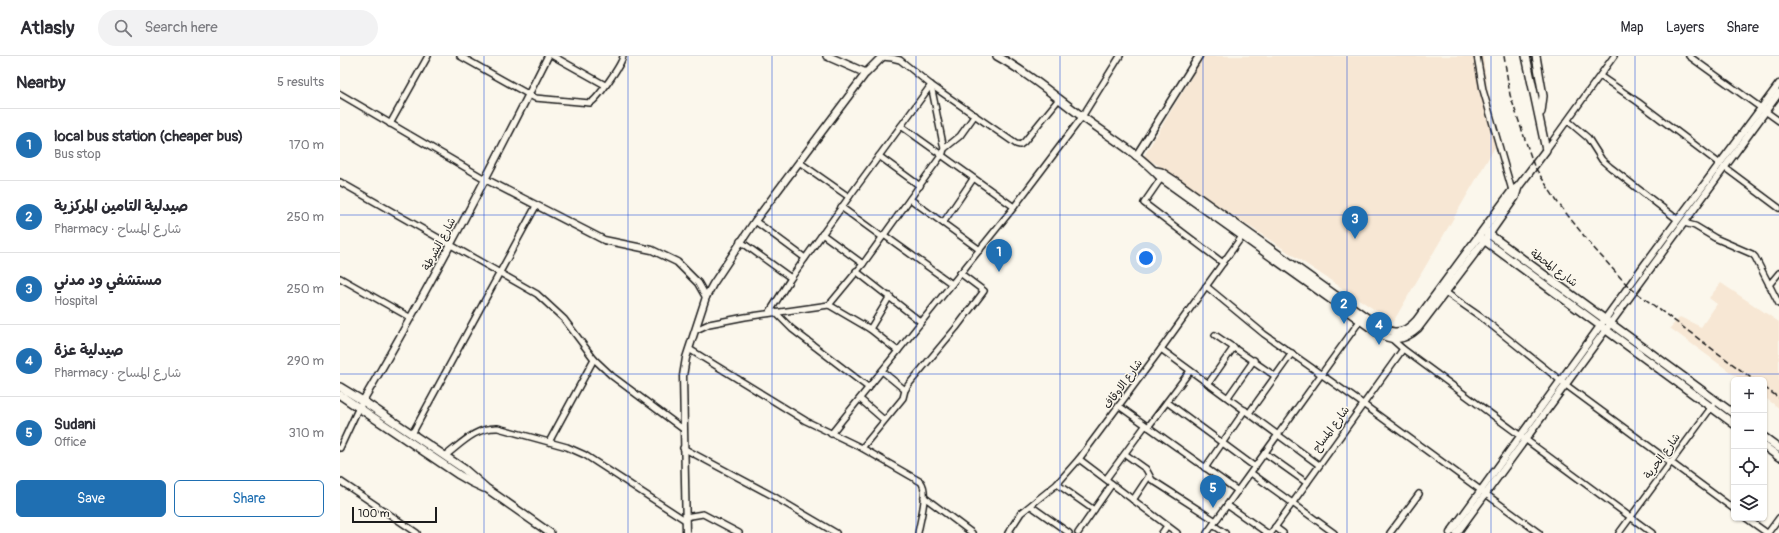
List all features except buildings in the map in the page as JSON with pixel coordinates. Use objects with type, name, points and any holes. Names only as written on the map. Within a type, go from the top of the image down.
[{"type":"main road","points":[[827,56],[866,74],[882,57]]},
{"type":"main road","points":[[997,56],[1059,99],[1243,235],[1276,256]]},
{"type":"main road","points":[[1162,175],[1362,318],[1382,328],[1393,336],[1401,338],[1413,332],[1445,292],[1546,150],[1540,116],[1526,56]]},
{"type":"main road","points":[[1536,56],[1543,96],[1540,116]]},
{"type":"main road","name":"شارع المحطة","points":[[1487,232],[1606,325]]},
{"type":"main road","points":[[1393,336],[1413,324],[1482,239]]},
{"type":"main road","name":"شارع المحطة","points":[[1482,239],[1606,325]]},
{"type":"main road","points":[[1606,325],[1733,413]]},
{"type":"main road","points":[[1606,325],[1711,408],[1731,422]]},
{"type":"main road","points":[[340,387],[459,475],[486,488]]},
{"type":"main road","points":[[340,395],[361,404],[412,434],[445,456],[486,488],[550,533]]},
{"type":"main road","points":[[1767,439],[1779,448]]},
{"type":"main road","points":[[1767,448],[1779,457]]},
{"type":"street","points":[[390,124],[427,56]]},
{"type":"street","points":[[460,56],[537,99],[592,103],[623,56]]},
{"type":"street","name":"شارع الشرطة","points":[[361,404],[411,318],[486,180],[548,56]]},
{"type":"street","points":[[553,56],[605,85]]},
{"type":"street","points":[[831,434],[1014,208],[1082,117],[1120,56]]},
{"type":"street","points":[[1136,156],[1198,56]]},
{"type":"street","points":[[1476,56],[1483,90],[1515,192]]},
{"type":"street","points":[[1546,150],[1614,56]]},
{"type":"street","points":[[1689,56],[1779,120]]},
{"type":"street","points":[[882,57],[900,60],[931,85],[1016,144],[1020,145],[1059,99]]},
{"type":"street","points":[[686,533],[683,448],[683,376],[689,349],[706,297],[740,241],[866,74]]},
{"type":"street","points":[[1600,76],[1638,102],[1779,208]]},
{"type":"street","points":[[1523,437],[1566,385],[1606,325],[1763,109],[1779,84]]},
{"type":"street","points":[[769,313],[791,278],[848,197],[931,85]]},
{"type":"street","points":[[829,305],[863,264],[942,156],[944,149],[931,85]]},
{"type":"street","points":[[340,94],[486,180],[604,240],[652,250],[678,262],[698,283],[706,297]]},
{"type":"street","points":[[1763,109],[1779,94]]},
{"type":"street","points":[[944,149],[960,136],[975,115]]},
{"type":"street","points":[[1568,121],[1588,138],[1602,160],[1681,221],[1752,254],[1755,257],[1779,304]]},
{"type":"street","points":[[901,126],[973,180],[1014,208]]},
{"type":"street","points":[[879,156],[920,186]]},
{"type":"street","points":[[799,162],[848,197]]},
{"type":"street","points":[[1162,175],[1144,202],[1145,204],[1223,263]]},
{"type":"street","points":[[943,223],[973,180]]},
{"type":"street","points":[[340,182],[537,294],[564,318],[594,359],[612,376],[683,429]]},
{"type":"street","points":[[910,199],[980,250]]},
{"type":"street","points":[[412,434],[536,206]]},
{"type":"street","points":[[841,207],[952,284]]},
{"type":"street","points":[[755,221],[805,258]]},
{"type":"street","points":[[822,234],[863,264]]},
{"type":"street","name":"شارع الاوقاف","points":[[1008,533],[1022,513],[1057,484],[1079,459],[1243,235]]},
{"type":"street","points":[[740,241],[791,278]]},
{"type":"street","points":[[856,271],[890,296],[921,322]]},
{"type":"street","points":[[862,448],[903,398],[905,390],[984,292],[960,273]]},
{"type":"street","points":[[1769,285],[1779,273]]},
{"type":"street","points":[[340,278],[411,318]]},
{"type":"street","points":[[1206,286],[1231,308],[1539,533]]},
{"type":"street","points":[[1445,292],[1481,317],[1560,381],[1731,507]]},
{"type":"street","points":[[870,329],[890,296]]},
{"type":"street","points":[[696,330],[709,324],[775,312],[829,305],[870,329],[898,352]]},
{"type":"street","points":[[775,312],[792,329],[869,388]]},
{"type":"street","points":[[1207,533],[1362,318]]},
{"type":"street","points":[[1457,533],[1560,381],[1606,325]]},
{"type":"street","points":[[1215,335],[1254,360],[1275,376]]},
{"type":"street","points":[[1393,336],[1402,349],[1652,533]]},
{"type":"street","points":[[1208,384],[1234,347]]},
{"type":"street","points":[[689,349],[786,409],[831,434],[862,448],[921,482],[924,489],[924,497],[918,533]]},
{"type":"street","points":[[1161,349],[1319,465]]},
{"type":"street","name":"شارع المساح","points":[[1271,533],[1402,349]]},
{"type":"street","points":[[1205,468],[1222,442],[1292,353]]},
{"type":"street","points":[[549,442],[594,359]]},
{"type":"street","points":[[1228,397],[1254,360]]},
{"type":"street","points":[[1106,479],[1190,371]]},
{"type":"street","points":[[882,372],[905,390]]},
{"type":"street","points":[[860,399],[884,420]]},
{"type":"street","name":"شارع الحرية","points":[[1619,533],[1716,401]]},
{"type":"street","points":[[1167,402],[1255,467]]},
{"type":"street","points":[[340,448],[361,404]]},
{"type":"street","points":[[1119,406],[1146,427],[1238,491]]},
{"type":"street","points":[[445,456],[477,432],[489,428],[498,428],[568,447],[585,455],[685,519],[703,514],[739,533]]},
{"type":"street","points":[[683,448],[773,496],[836,533]]},
{"type":"street","points":[[1265,453],[1307,483]]},
{"type":"street","points":[[1125,454],[1146,469],[1149,476],[1214,523],[1225,533]]},
{"type":"street","points":[[1079,459],[1177,533]]},
{"type":"street","points":[[1251,473],[1334,533]]},
{"type":"street","points":[[1133,500],[1149,476]]},
{"type":"street","points":[[340,481],[417,533]]},
{"type":"street","points":[[1057,484],[1094,510]]},
{"type":"street","points":[[1078,533],[1112,484]]},
{"type":"street","points":[[1450,533],[1483,493]]},
{"type":"street","points":[[1390,533],[1419,494]]},
{"type":"street","points":[[924,497],[972,533]]},
{"type":"street","points":[[1031,506],[1068,533]]},
{"type":"street","points":[[1227,506],[1266,533]]},
{"type":"street","points":[[1750,521],[1768,533],[1779,518]]},
{"type":"street","points":[[1162,533],[1167,526]]},
{"type":"street","points":[[1275,527],[1283,533]]},
{"type":"shaded area","points":[[1204,56],[1483,56],[1495,147],[1393,322],[1144,156]]},
{"type":"shaded area","points":[[1721,283],[1779,322],[1779,408],[1767,399],[1767,377],[1737,377],[1670,328],[1680,317],[1701,327],[1717,304],[1709,298]]},
{"type":"railway","points":[[1504,56],[1510,95],[1534,166],[1558,203],[1592,246],[1629,287],[1750,377]]},
{"type":"railway","points":[[1767,389],[1779,398]]},
{"type":"place","name":"مستشفي ود مدني","points":[[1355,239]]},
{"type":"place","name":"local bus station (cheaper bus)","points":[[999,272]]},
{"type":"place","name":"صيدلية التامين المركزية","points":[[1344,324]]},
{"type":"place","name":"صيدلية عزة","points":[[1379,345]]},
{"type":"place","name":"Sudani","points":[[1213,508]]}]
